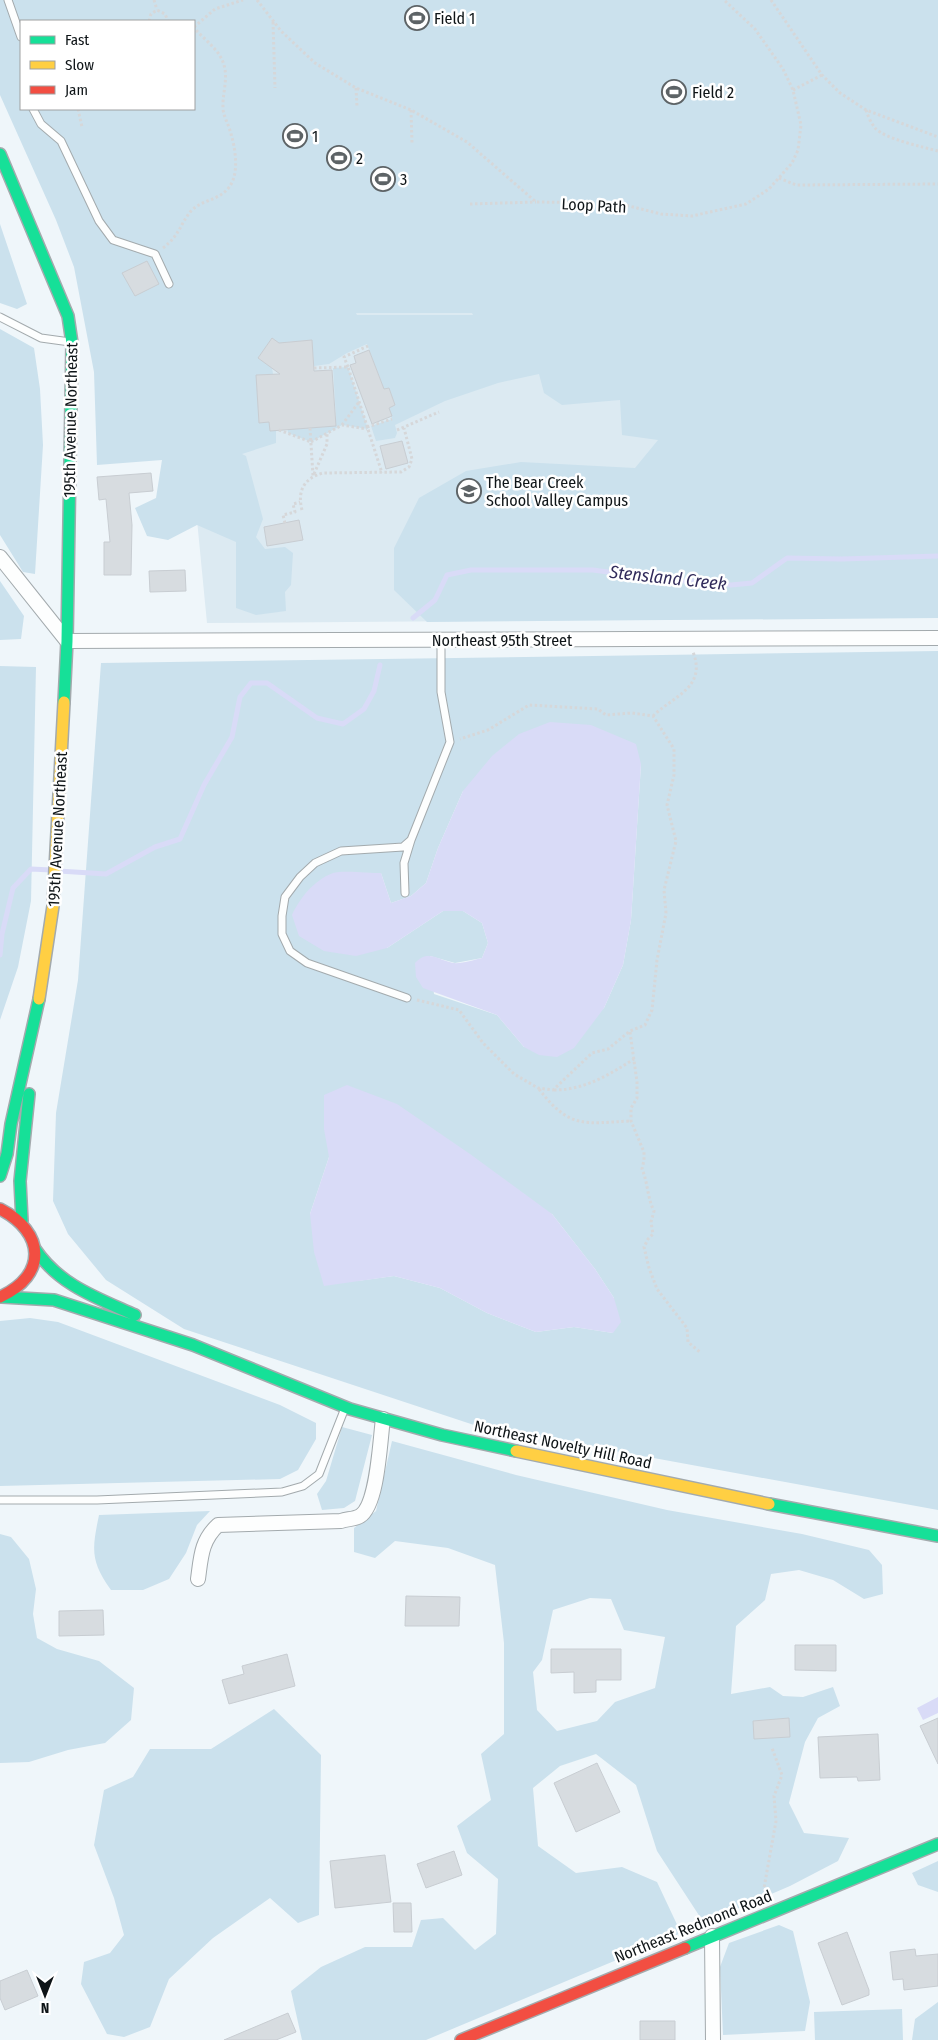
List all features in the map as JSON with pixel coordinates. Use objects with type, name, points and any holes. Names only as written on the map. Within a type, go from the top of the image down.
[{"type":"street","name":"195th Avenue Northeast","points":[[0,154],[68,316],[72,343],[66,640],[57,836],[53,906],[36,1017]]},
{"type":"street","points":[[0,557],[66,640]]},
{"type":"street","name":"Northeast 95th Street","points":[[66,640],[938,638]]},
{"type":"street","points":[[0,1138],[21,1055],[36,1017]]},
{"type":"street","points":[[0,1176],[7,1154],[36,1017]]},
{"type":"street","points":[[22,1221],[20,1180],[36,1017]]},
{"type":"street","points":[[0,1209],[11,1212],[22,1221]]},
{"type":"street","name":"Northeast Novelty Hill Road","points":[[22,1221],[31,1234],[35,1249],[42,1262],[63,1281],[170,1332],[192,1345]]},
{"type":"street","points":[[1,1297],[16,1290],[27,1279],[34,1265],[35,1249]]},
{"type":"street","name":"Northeast Novelty Hill Road","points":[[1,1297],[54,1300],[192,1345],[345,1407],[383,1419],[471,1441],[754,1501],[938,1536]]},
{"type":"street","points":[[198,1579],[202,1551],[208,1535],[218,1525],[341,1521],[360,1516],[367,1509],[373,1494],[383,1419]]},
{"type":"street","name":"Northeast Redmond Road","points":[[460,2040],[938,1844]]},
{"type":"street","points":[[712,1936],[713,2040]]},
{"type":"lane","points":[[8,0],[20,34]]},
{"type":"lane","points":[[34,110],[41,124],[61,141],[98,221],[114,240],[155,254],[169,284]]},
{"type":"lane","points":[[0,317],[41,338],[72,343]]},
{"type":"lane","points":[[405,893],[404,863],[411,840],[450,742],[441,692],[441,640]]},
{"type":"lane","points":[[407,998],[307,963],[290,951],[282,934],[282,916],[285,897],[300,877],[315,863],[341,851],[403,847],[411,840]]},
{"type":"lane","points":[[0,1500],[97,1500],[282,1492],[303,1486],[319,1474],[345,1407]]},
{"type":"path","points":[[154,0],[157,10],[165,14],[168,20]]},
{"type":"path","points":[[195,27],[215,9],[243,0]]},
{"type":"path","points":[[257,0],[281,31],[315,63],[356,88],[411,110],[467,142],[536,202]]},
{"type":"path","name":"Loop Path","points":[[470,204],[536,202],[617,203],[661,214],[692,216],[746,204],[769,190],[792,163],[798,150],[801,125],[793,90],[783,69],[755,29],[724,0]]},
{"type":"path","points":[[770,0],[822,76],[840,92],[866,110],[913,129],[938,136]]},
{"type":"path","points":[[149,20],[151,14],[157,10]]},
{"type":"path","points":[[273,21],[275,88]]},
{"type":"path","points":[[155,254],[172,241],[191,211],[221,196],[232,180],[235,162],[231,134],[223,108],[227,76],[220,56],[195,29]]},
{"type":"path","points":[[793,90],[822,76]]},
{"type":"path","points":[[356,88],[356,107]]},
{"type":"path","points":[[78,110],[82,127]]},
{"type":"path","points":[[411,110],[412,143]]},
{"type":"path","points":[[866,110],[874,127],[882,133],[916,146],[938,151]]},
{"type":"path","points":[[779,178],[796,185],[938,184]]},
{"type":"path","points":[[368,346],[344,357],[382,472]]},
{"type":"path","points":[[314,368],[348,367]]},
{"type":"path","points":[[279,430],[311,442],[342,425],[359,402]]},
{"type":"path","points":[[397,430],[439,412]]},
{"type":"path","points":[[342,425],[368,428],[392,419]]},
{"type":"path","points":[[310,428],[313,476]]},
{"type":"path","points":[[302,510],[300,502],[302,489],[313,476],[323,473],[401,472],[411,464],[412,459],[404,428]]},
{"type":"path","points":[[313,476],[326,444],[327,433]]},
{"type":"path","points":[[285,523],[283,515],[295,512],[293,504],[300,502]]},
{"type":"path","points":[[653,716],[663,706],[680,697],[694,680],[698,665],[687,639]]},
{"type":"path","points":[[450,742],[488,730],[529,705],[598,709],[606,715],[632,713],[653,716],[674,749],[674,775],[667,805],[676,841],[664,890],[666,913],[657,960],[652,1010],[645,1025],[630,1031],[608,1049],[592,1053],[553,1090]]},
{"type":"path","points":[[407,998],[459,1010],[483,1043],[514,1074],[538,1088],[551,1105],[570,1118],[582,1123],[632,1121]]},
{"type":"path","points":[[630,1031],[637,1090],[632,1108],[632,1121],[644,1152],[642,1169],[646,1178],[648,1200],[654,1211],[650,1222],[653,1234],[644,1247],[648,1268],[657,1289],[687,1328],[688,1342],[701,1353]]},
{"type":"path","points":[[538,1088],[566,1090],[593,1083],[634,1059]]},
{"type":"path","points":[[772,1748],[782,1776],[774,1796],[776,1821],[764,1888],[775,1910]]},
{"type":"shaded area","points":[[0,0],[938,0],[938,618],[427,622],[394,590],[394,548],[419,498],[466,471],[521,462],[635,468],[658,440],[622,435],[620,400],[562,405],[544,393],[539,374],[498,383],[445,401],[395,425],[397,433],[395,438],[376,441],[371,426],[392,419],[389,408],[395,405],[389,388],[384,389],[367,344],[329,364],[314,366],[312,340],[286,342],[286,348],[272,338],[258,358],[272,368],[273,374],[256,375],[259,423],[269,422],[270,431],[276,430],[276,443],[242,454],[246,456],[263,519],[256,537],[265,549],[285,547],[293,553],[291,585],[285,592],[286,611],[256,615],[236,608],[236,542],[197,525],[168,540],[147,536],[135,508],[156,498],[162,460],[97,465],[94,372],[74,267],[56,220],[0,95]],"holes":[[[356,313],[472,313],[473,315],[357,315]]]},
{"type":"shaded area","points":[[0,224],[27,304],[17,309],[0,303]]},
{"type":"shaded area","name":"The Bear Creek School Valley Campus","points":[[750,312],[740,619],[207,623],[191,458],[223,313]]},
{"type":"shaded area","points":[[0,329],[34,348],[40,389],[43,445],[35,574],[23,572],[0,535]]},
{"type":"shaded area","points":[[348,367],[368,429],[342,425],[311,442],[288,433],[286,401],[304,400],[306,428],[325,427],[325,419],[336,418],[333,368]]},
{"type":"shaded area","points":[[0,581],[24,616],[21,639],[0,640]]},
{"type":"shaded area","points":[[938,651],[938,1510],[474,1425],[184,1329],[106,1280],[68,1234],[53,1201],[56,1113],[78,980],[101,663]],"holes":[[[641,764],[631,920],[623,965],[604,1008],[524,1047],[497,1015],[434,994],[430,956],[455,963],[482,958],[488,943],[482,923],[463,911],[443,911],[387,948],[381,873],[391,903],[411,896],[426,883],[438,848],[463,791]],[[329,1157],[552,1214],[595,1269],[614,1298],[613,1333],[574,1327],[536,1332],[487,1313],[440,1288],[394,1276],[357,1281],[310,1214]]]},
{"type":"shaded area","points":[[0,666],[36,667],[31,901],[18,967],[0,1020]]},
{"type":"shaded area","points":[[550,722],[591,725],[636,744],[641,764],[631,920],[623,965],[604,1008],[574,1048],[557,1057],[539,1055],[524,1047],[497,1015],[423,988],[416,977],[415,963],[420,959],[429,956],[456,963],[482,958],[488,943],[482,923],[463,911],[443,911],[387,948],[356,956],[324,951],[299,936],[292,915],[303,896],[314,885],[326,876],[337,872],[381,873],[391,903],[411,896],[426,883],[438,848],[463,791],[492,756],[519,734]]},
{"type":"shaded area","points":[[347,1085],[397,1104],[552,1214],[595,1269],[614,1298],[621,1322],[613,1333],[574,1327],[536,1332],[487,1313],[440,1288],[394,1276],[324,1286],[314,1252],[310,1214],[329,1157],[324,1129],[324,1095]]},
{"type":"shaded area","points":[[30,1318],[58,1322],[280,1405],[316,1423],[316,1439],[298,1470],[280,1479],[0,1486],[0,1321]]},
{"type":"shaded area","points":[[342,1427],[372,1435],[355,1501],[344,1508],[322,1510],[317,1494],[326,1481]]},
{"type":"shaded area","points":[[392,1441],[516,1475],[667,1510],[802,1534],[869,1550],[882,1565],[883,1594],[864,1599],[833,1580],[799,1570],[771,1574],[765,1600],[736,1626],[731,1694],[770,1687],[783,1696],[803,1697],[833,1687],[840,1706],[818,1718],[805,1742],[789,1803],[804,1833],[849,1838],[838,1861],[790,1886],[704,1923],[657,1851],[636,1785],[596,1754],[560,1766],[533,1788],[538,1846],[576,1873],[622,1867],[657,1882],[681,1933],[426,2040],[302,2040],[291,1991],[321,1967],[365,1947],[412,1947],[421,1920],[443,1918],[475,1950],[496,1934],[498,1879],[467,1853],[457,1826],[491,1800],[481,1754],[504,1734],[504,1643],[495,1565],[448,1548],[395,1541],[375,1558],[354,1552],[354,1528],[376,1511]],"holes":[[[590,1598],[611,1599],[624,1630],[665,1637],[655,1688],[615,1702],[597,1721],[557,1731],[537,1710],[533,1672],[542,1660],[553,1610]]]},
{"type":"shaded area","points":[[210,1511],[197,1525],[186,1553],[169,1579],[143,1590],[111,1590],[99,1571],[96,1562],[94,1546],[99,1515]]},
{"type":"shaded area","points":[[0,1534],[11,1537],[29,1559],[36,1589],[33,1614],[37,1638],[57,1649],[99,1661],[134,1688],[131,1720],[105,1743],[68,1750],[29,1762],[0,1763]]},
{"type":"shaded area","points":[[938,1697],[938,1713],[923,1720],[917,1708]]},
{"type":"shaded area","points":[[274,1709],[321,1755],[319,1915],[298,1923],[270,1898],[213,1938],[169,1979],[150,2027],[124,2037],[107,2034],[81,1984],[84,1962],[110,1953],[124,1935],[114,1898],[94,1845],[104,1790],[133,1777],[150,1749],[211,1749]]},
{"type":"shaded area","points":[[938,1861],[938,1892],[918,1885],[912,1873]]},
{"type":"shaded area","points":[[779,1925],[793,1931],[810,2002],[805,2031],[723,2035],[720,1967],[729,1943]]},
{"type":"shaded area","points":[[938,2002],[938,2040],[912,2040],[915,2019]]},
{"type":"shaded area","points":[[902,2009],[903,2040],[815,2040],[814,2012]]},
{"type":"building","points":[[147,261],[159,284],[135,296],[122,273]]},
{"type":"building","points":[[272,338],[279,343],[312,340],[314,371],[332,370],[336,426],[270,431],[269,422],[259,423],[256,375],[280,374],[258,358]]},
{"type":"building","points":[[369,350],[384,389],[389,388],[395,405],[389,408],[392,416],[372,424],[350,365],[356,363],[354,356]]},
{"type":"building","points":[[402,441],[408,463],[386,469],[380,446]]},
{"type":"building","points":[[151,473],[153,491],[129,493],[132,525],[131,575],[104,575],[104,542],[110,542],[106,499],[99,500],[97,477]]},
{"type":"building","points":[[299,520],[303,540],[267,546],[264,527]]},
{"type":"building","points":[[185,570],[186,591],[150,592],[149,571]]},
{"type":"building","points":[[406,1596],[460,1597],[459,1626],[405,1626]]},
{"type":"building","points":[[103,1610],[104,1635],[59,1636],[59,1611]]},
{"type":"building","points":[[795,1645],[836,1645],[836,1671],[795,1670]]},
{"type":"building","points":[[551,1649],[621,1649],[621,1680],[596,1680],[596,1692],[574,1693],[574,1672],[551,1673]]},
{"type":"building","points":[[287,1654],[295,1686],[229,1704],[222,1680],[244,1674],[242,1666]]},
{"type":"building","points":[[789,1718],[790,1737],[754,1739],[753,1721]]},
{"type":"building","points":[[938,1718],[938,1764],[920,1726]]},
{"type":"building","points":[[878,1734],[880,1780],[858,1781],[857,1777],[820,1778],[818,1737]]},
{"type":"building","points":[[597,1763],[620,1812],[576,1832],[554,1783]]},
{"type":"building","points":[[454,1851],[462,1875],[426,1888],[417,1864]]},
{"type":"building","points":[[385,1855],[391,1902],[335,1908],[330,1861]]},
{"type":"building","points":[[393,1903],[411,1903],[412,1932],[394,1932]]},
{"type":"building","points":[[847,1932],[869,1990],[869,1995],[842,2005],[818,1943]]},
{"type":"building","points":[[915,1949],[916,1956],[938,1954],[938,1986],[904,1990],[903,1979],[893,1980],[890,1952]]},
{"type":"building","points":[[27,1970],[38,1996],[5,2010],[0,1998],[0,1981]]},
{"type":"building","points":[[288,2013],[296,2032],[276,2040],[224,2040]]},
{"type":"building","points":[[640,2021],[675,2021],[675,2040],[640,2040]]},
{"type":"waterway","name":"Stensland Creek","points":[[413,618],[435,600],[447,575],[471,570],[593,570],[731,585],[752,583],[787,558],[842,559],[938,556]]},
{"type":"waterway","name":"Stensland Creek","points":[[59,871],[106,874],[155,847],[180,839],[204,785],[232,737],[240,697],[251,683],[267,683],[317,718],[343,724],[364,709],[374,691],[380,665]]},
{"type":"waterway","name":"Stensland Creek","points":[[0,955],[2,934],[13,888],[31,869],[51,870]]},
{"type":"traffic: fast","points":[[0,154],[68,316],[72,343],[67,641],[64,702]]},
{"type":"traffic: fast","points":[[0,1176],[7,1154],[11,1124],[39,999]]},
{"type":"traffic: fast","points":[[22,1221],[20,1181],[29,1094]]},
{"type":"traffic: fast","points":[[35,1249],[55,1272],[67,1281],[93,1296],[135,1315]]},
{"type":"traffic: fast","points":[[2,1297],[54,1300],[193,1345],[350,1409],[442,1435],[516,1451]]},
{"type":"traffic: fast","points":[[769,1504],[938,1536]]},
{"type":"traffic: fast","points":[[685,1948],[938,1844]]},
{"type":"traffic: slow","points":[[39,999],[53,906],[64,702]]},
{"type":"traffic: slow","points":[[516,1451],[769,1504]]},
{"type":"traffic: jam","points":[[0,1209],[15,1218],[26,1229],[35,1253],[33,1266],[27,1277],[16,1288],[0,1297]]},
{"type":"traffic: jam","points":[[461,2040],[685,1948]]},
{"type":"place","name":"Field 1","points":[[417,18]]},
{"type":"place","name":"Field 2","points":[[674,92]]},
{"type":"place","name":"1","points":[[295,136]]},
{"type":"place","name":"2","points":[[339,158]]},
{"type":"place","name":"3","points":[[383,179]]},
{"type":"place","name":"The Bear Creek School Valley Campus","points":[[469,491]]}]
